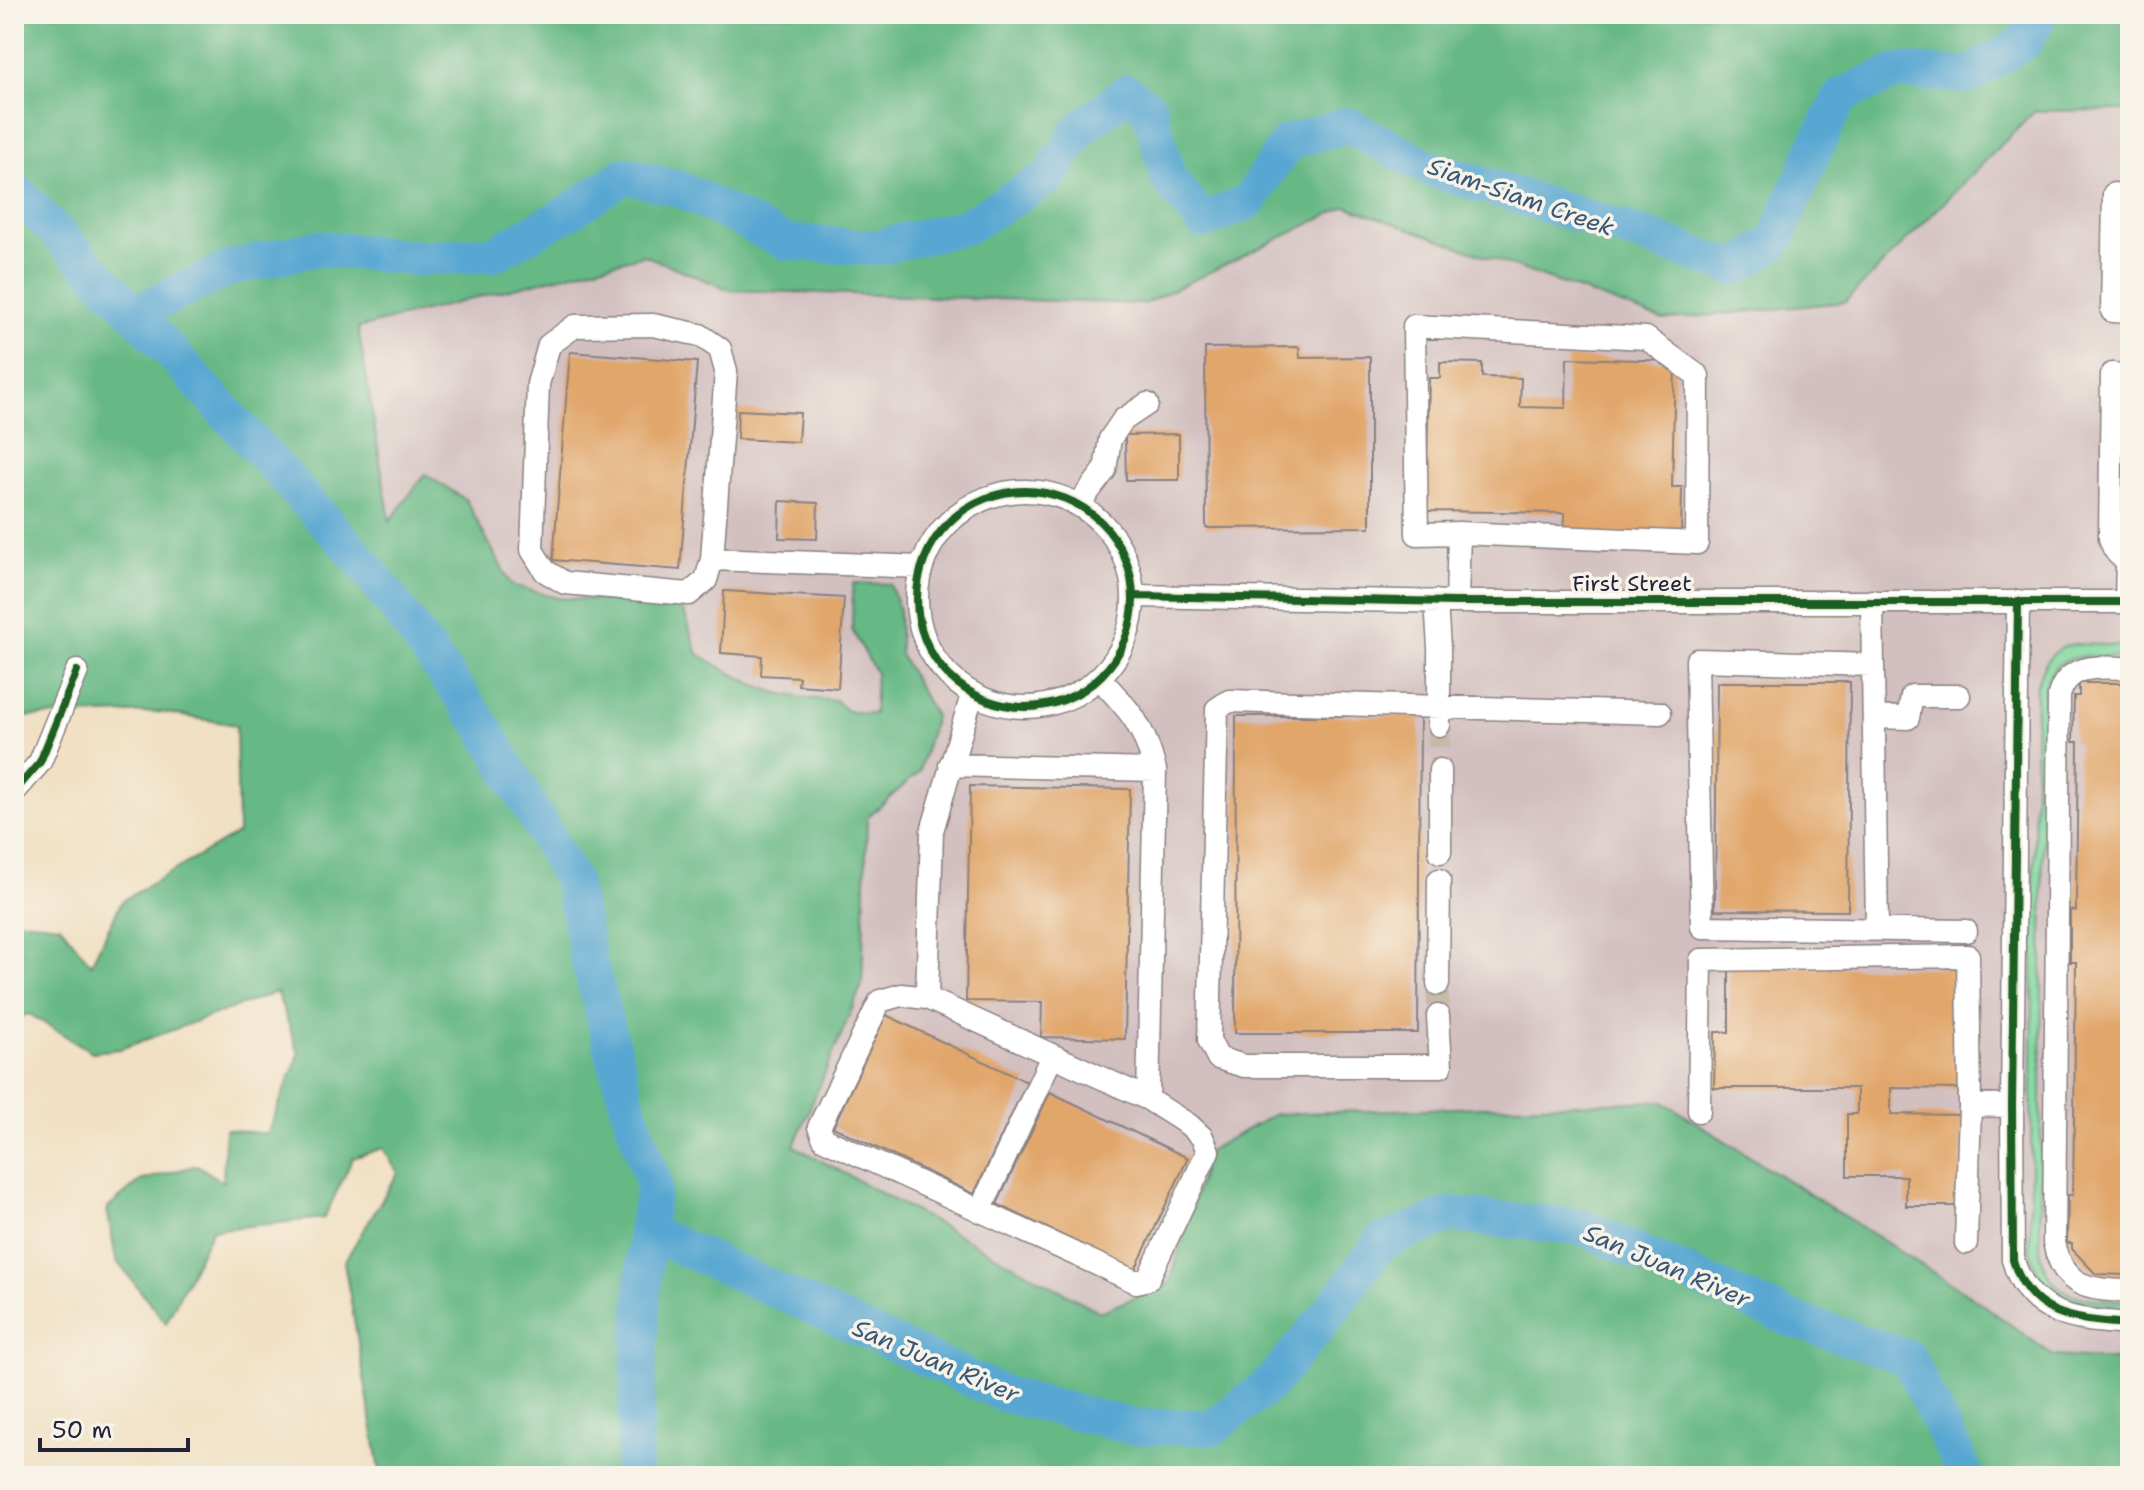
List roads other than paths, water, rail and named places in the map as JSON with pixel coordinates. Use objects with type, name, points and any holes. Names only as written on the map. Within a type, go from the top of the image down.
[{"type":"street","points":[[2114,194],[2112,311],[2130,312]]},
{"type":"street","points":[[653,325],[700,335],[720,349],[726,371],[712,559],[706,580],[689,594],[565,583],[545,571],[532,550],[538,384],[549,345],[575,326],[653,325]]},
{"type":"street","points":[[1414,326],[1646,338],[1698,376],[1697,543],[1459,533],[1417,534],[1414,326]]},
{"type":"street","points":[[2128,602],[2128,560],[2113,549],[2120,533],[2112,374],[2130,376]]},
{"type":"street","points":[[1079,504],[1105,470],[1110,439],[1123,420],[1147,404]]},
{"type":"street","points":[[1043,491],[1079,504],[1119,543],[1134,596],[1126,641],[1100,679],[1061,703],[1016,709],[972,695],[936,662],[917,617],[921,567],[939,533],[968,507],[1004,492],[1043,491]]},
{"type":"street","points":[[1439,715],[1447,601],[1459,533]]},
{"type":"street","points":[[712,559],[921,567]]},
{"type":"street","name":"First Street","points":[[1134,596],[1447,601],[2128,602]]},
{"type":"street","points":[[1872,601],[1877,929]]},
{"type":"street","points":[[2018,601],[2013,1260],[2021,1282],[2036,1299],[2062,1315],[2080,1320],[2130,1324]]},
{"type":"street","points":[[1873,665],[1697,660],[1702,927],[1966,931]]},
{"type":"street","points":[[2130,668],[2080,669],[2069,676],[2059,695],[2054,1242],[2061,1264],[2081,1285],[2130,1291]]},
{"type":"street","points":[[14,792],[40,762],[77,671]]},
{"type":"street","points":[[1100,679],[1132,712],[1148,741],[1155,770],[1148,1099]]},
{"type":"street","points":[[927,998],[932,831],[972,695]]},
{"type":"street","points":[[1874,717],[1908,718],[1912,696],[1959,696]]},
{"type":"street","points":[[1438,1016],[1441,1066],[1244,1066],[1218,1058],[1209,1040],[1217,709],[1229,701],[1439,715],[1660,713]]},
{"type":"street","points":[[950,765],[1155,770]]},
{"type":"street","points":[[1440,770],[1440,852]]},
{"type":"street","points":[[1438,984],[1439,880]]},
{"type":"street","points":[[1699,1111],[1701,960],[1968,956],[1970,1105],[1966,1243]]},
{"type":"street","points":[[901,995],[927,998],[1052,1056],[1148,1099],[1202,1137],[1208,1151],[1148,1279],[1136,1282],[824,1139],[819,1127],[880,1001],[901,995]]},
{"type":"street","points":[[980,1211],[1052,1056]]},
{"type":"street","points":[[1970,1105],[2012,1106]]},
{"type":"waterway","name":"Siam-Siam Creek","points":[[135,313],[230,268],[316,248],[417,258],[493,254],[568,213],[625,175],[680,189],[785,242],[875,248],[967,226],[1050,176],[1079,130],[1127,92],[1149,108],[1169,180],[1203,221],[1248,202],[1288,142],[1348,125],[1431,169],[1630,231],[1735,268],[1775,242],[1841,96],[1899,71],[1969,76],[2025,41],[2040,14]]},
{"type":"waterway","points":[[14,189],[135,313],[365,565],[486,730],[572,881],[588,957],[629,1110],[654,1184],[646,1231],[633,1476]]},
{"type":"waterway","name":"San Juan River","points":[[646,1231],[1006,1395],[1134,1427],[1214,1427],[1271,1383],[1334,1307],[1381,1242],[1450,1215],[1581,1227],[1791,1319],[1908,1358],[1966,1476]]},
{"type":"tunnel","points":[[1439,725],[1440,770]]},
{"type":"tunnel","points":[[1438,984],[1438,1016]]}]
